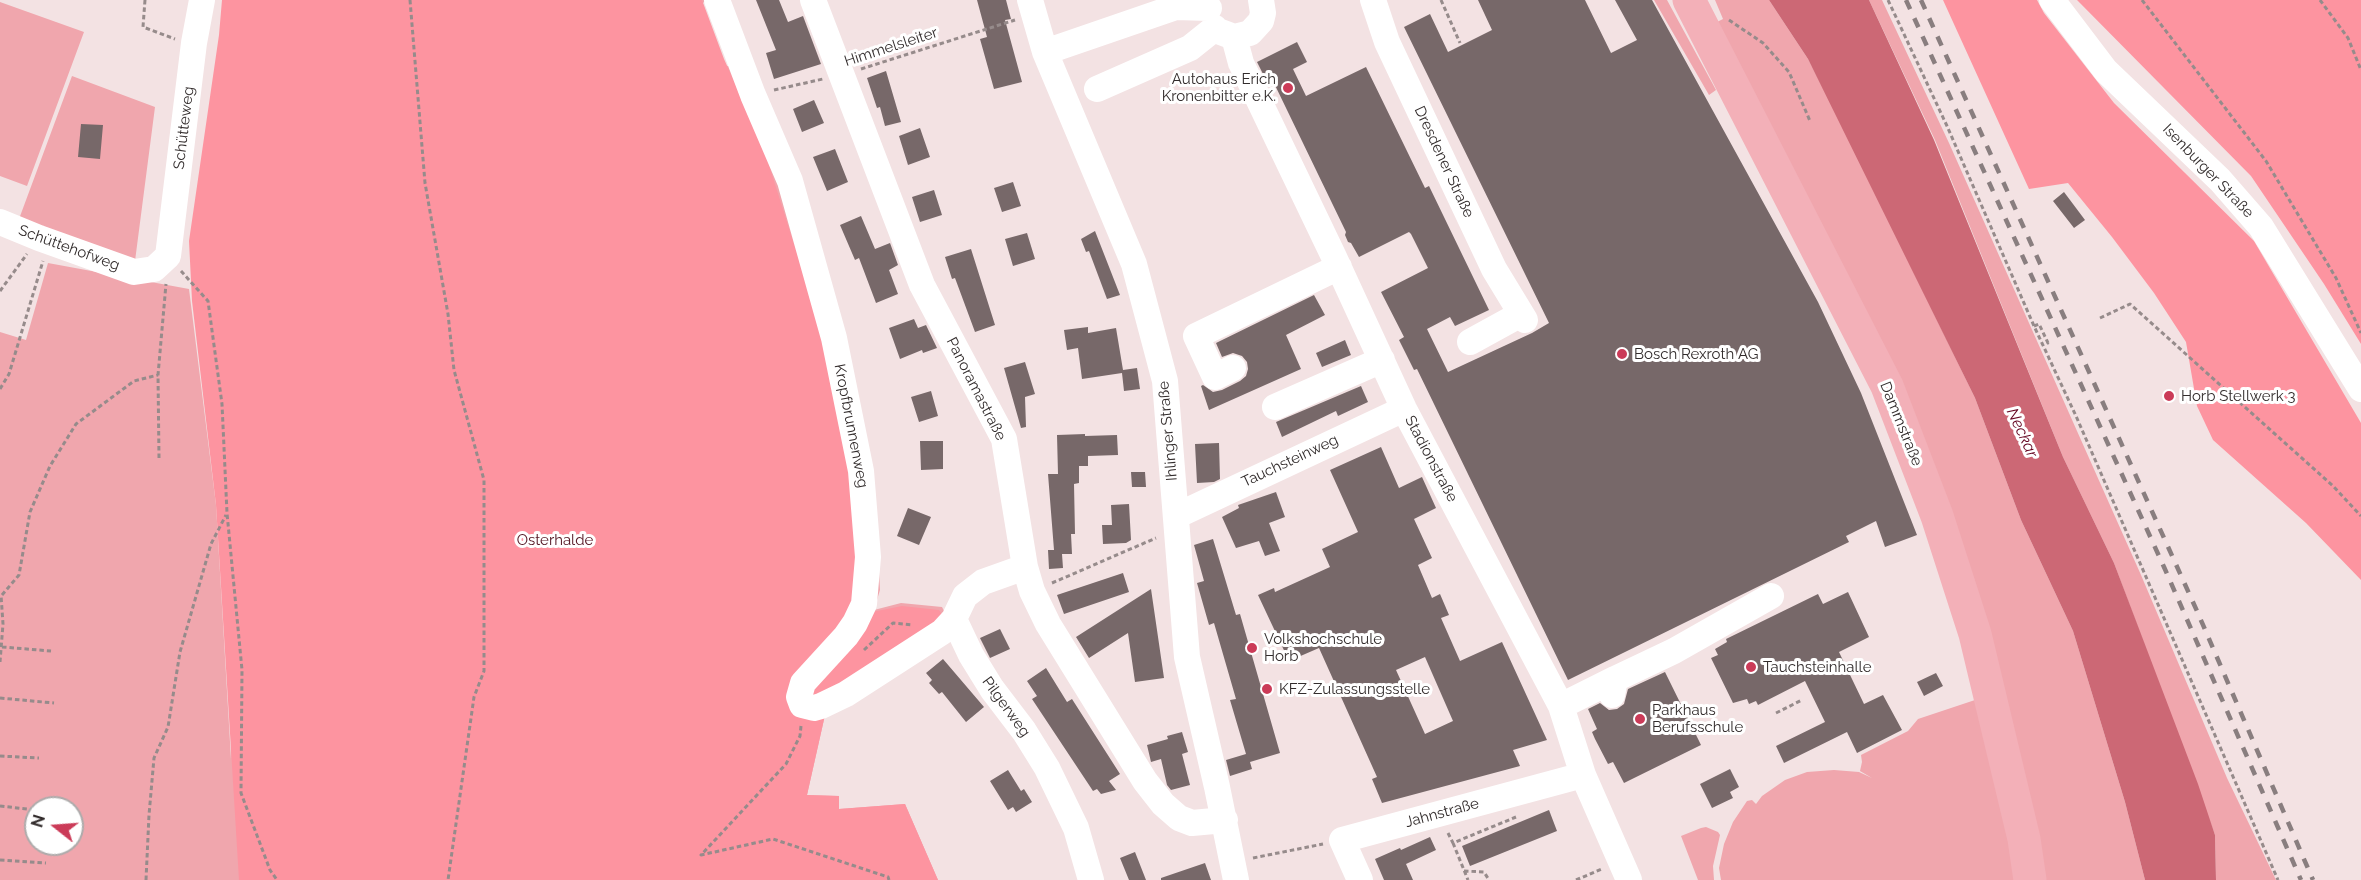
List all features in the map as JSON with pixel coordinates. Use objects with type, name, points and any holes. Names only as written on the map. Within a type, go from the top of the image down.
[{"type":"main road","name":"Dammstraße","points":[[1689,0],[1891,397],[1937,516],[1975,634],[2024,839],[2030,880]]},
{"type":"street","name":"Schütteweg","points":[[168,256],[194,43],[202,0]]},
{"type":"street","name":"Kropfbrunnenweg","points":[[717,0],[753,95],[790,181],[834,338],[861,471],[868,557],[864,604],[846,636],[803,683],[799,697],[802,705]]},
{"type":"street","name":"Panoramastraße","points":[[813,0],[922,285],[1004,440],[1025,567],[1032,591],[1048,624],[1145,781],[1163,804],[1179,818],[1192,823],[1225,820]]},
{"type":"street","points":[[1045,51],[1176,7],[1217,18],[1250,33],[1256,28],[1263,13],[1261,0]]},
{"type":"street","name":"Dresdener Straße","points":[[1373,0],[1387,42],[1494,269],[1523,317],[1470,342]]},
{"type":"street","name":"Isenburger Straße","points":[[2052,0],[2106,71],[2207,166],[2261,227],[2361,389]]},
{"type":"street","name":"Ihlinger Straße","points":[[1032,7],[1045,51],[1134,264],[1165,381],[1187,657],[1225,820],[1234,872]]},
{"type":"street","points":[[1097,89],[1190,48],[1217,18]]},
{"type":"street","name":"Stadionstraße","points":[[1217,18],[1339,267],[1404,409],[1561,706],[1583,775],[1625,871]]},
{"type":"street","name":"Schüttehofweg","points":[[0,222],[134,272],[154,269],[168,256]]},
{"type":"street","points":[[1233,368],[1215,377],[1196,336],[1339,267]]},
{"type":"street","points":[[1275,407],[1382,360]]},
{"type":"street","name":"Tauchsteinweg","points":[[1176,517],[1404,409]]},
{"type":"street","points":[[802,705],[814,708],[831,702],[942,632],[954,620],[965,596],[982,582],[1025,567]]},
{"type":"street","points":[[1561,706],[1614,687],[1771,596]]},
{"type":"street","name":"Pilgerweg","points":[[954,620],[981,672],[1024,730],[1047,768],[1076,828],[1091,880]]},
{"type":"street","name":"Jahnstraße","points":[[1342,840],[1583,775]]},
{"type":"street","points":[[1342,840],[1360,880]]},
{"type":"path","points":[[145,0],[143,27],[171,39],[194,43]]},
{"type":"path","points":[[410,0],[425,183],[448,314],[454,370],[484,480],[484,671],[474,697],[448,880]]},
{"type":"path","points":[[1441,0],[1460,43]]},
{"type":"path","points":[[1888,0],[1947,126],[2076,416],[2278,880]]},
{"type":"path","points":[[2142,0],[2266,161],[2336,278],[2361,333]]},
{"type":"path","points":[[2320,0],[2348,38],[2361,70]]},
{"type":"path","name":"Himmelsleiter","points":[[753,95],[843,75],[1032,7]]},
{"type":"path","points":[[1725,17],[1763,43],[1789,72],[1810,122]]},
{"type":"path","points":[[0,291],[39,238]]},
{"type":"path","points":[[0,389],[9,374],[43,263],[39,238]]},
{"type":"path","points":[[159,458],[158,375],[168,256]]},
{"type":"path","points":[[168,256],[208,301],[222,404],[227,513],[242,670],[241,793],[270,870],[278,880]]},
{"type":"path","points":[[2100,318],[2130,304],[2332,486],[2361,516]]},
{"type":"path","points":[[2034,326],[2039,324],[2048,343],[2050,341]]},
{"type":"path","points":[[0,662],[3,624],[1,595],[19,574],[30,512],[50,466],[75,424],[134,381],[158,375]]},
{"type":"path","points":[[146,880],[154,758],[168,727],[180,652],[211,544],[227,513]]},
{"type":"path","points":[[1032,591],[1156,538],[1176,517]]},
{"type":"path","points":[[874,633],[863,650],[893,623],[915,625]]},
{"type":"path","points":[[1,646],[51,651]]},
{"type":"path","points":[[0,698],[54,703]]},
{"type":"path","points":[[1776,712],[1802,700]]},
{"type":"path","points":[[802,705],[800,736],[786,764],[701,855],[773,839],[888,877],[889,880]]},
{"type":"path","points":[[0,756],[39,758]]},
{"type":"path","points":[[0,806],[24,809]]},
{"type":"path","points":[[1234,872],[1342,840]]},
{"type":"path","points":[[1452,843],[1468,880]]},
{"type":"path","points":[[0,860],[46,863]]},
{"type":"path","points":[[1464,871],[1484,872],[1490,880]]},
{"type":"path","points":[[1576,880],[1625,871]]},
{"type":"green space","name":"Osterhalde","points":[[222,0],[702,0],[724,59],[763,146],[822,333],[838,312],[872,612],[902,606],[939,610],[954,633],[825,715],[807,795],[839,796],[839,809],[905,804],[938,880],[239,880],[216,505],[192,301],[189,241]]},
{"type":"green space","name":"Osterhalde","points":[[243,0],[706,0],[703,3],[705,75],[735,63],[765,141],[875,495],[880,590],[874,610],[901,603],[942,607],[957,636],[825,715],[807,795],[839,796],[839,809],[905,804],[938,880],[0,880],[0,332],[26,340],[48,263],[189,289],[216,505],[231,759]]},
{"type":"green space","points":[[1654,0],[1667,0],[1716,90],[1709,95]]},
{"type":"green space","points":[[1715,0],[1769,0],[1808,59],[1845,131],[1975,398],[2021,520],[2073,631],[2125,802],[2145,880],[2041,880],[1989,640],[1715,23],[1723,19]]},
{"type":"green space","points":[[1869,0],[1882,0],[1949,143],[2141,575],[2227,778],[2276,880],[2216,880],[2215,835],[2114,563],[2063,457],[1935,140]]},
{"type":"green space","points":[[1943,0],[2037,0],[2044,13],[2114,103],[2254,241],[2361,423],[2361,580],[2306,523],[2213,440],[2197,406],[2186,342],[2154,293],[2068,183],[2029,189]]},
{"type":"green space","points":[[2077,0],[2361,0],[2361,344],[2324,284],[2251,176]]},
{"type":"green space","points":[[0,2],[84,32],[27,186],[0,176]]},
{"type":"green space","points":[[72,76],[155,107],[135,261],[19,219]]},
{"type":"green space","points":[[1978,699],[2020,880],[1721,880],[1719,868],[1724,844],[1733,822],[1747,801],[1752,800],[1756,804],[1762,796],[1785,780],[1807,772],[1834,770],[1859,772],[1872,778],[1860,771],[1861,755],[1908,731],[1918,719]]},
{"type":"green space","points":[[1706,827],[1720,835],[1713,866],[1714,880],[1698,880],[1681,836]]},
{"type":"water","name":"Neckar","points":[[1769,0],[1869,0],[1934,140],[2063,457],[2114,563],[2198,784],[2215,835],[2216,880],[2145,880],[2125,802],[2073,631],[2021,520],[1975,398],[1808,59]]},
{"type":"building","points":[[756,0],[779,0],[788,22],[803,16],[821,64],[774,79],[766,53],[776,50]]},
{"type":"building","points":[[977,0],[1006,0],[1011,19],[1005,20],[1022,82],[994,89],[980,39],[987,37]]},
{"type":"building","name":"Bosch Rexroth AG","points":[[1478,0],[1585,0],[1611,53],[1637,40],[1615,0],[1652,0],[1818,302],[1861,393],[1917,535],[1885,547],[1876,521],[1846,536],[1849,542],[1568,680],[1417,369],[1414,370],[1399,340],[1404,337],[1381,292],[1428,268],[1411,234],[1409,232],[1359,257],[1351,243],[1348,242],[1346,232],[1272,79],[1267,82],[1257,62],[1297,42],[1307,62],[1293,69],[1306,96],[1366,67],[1425,188],[1429,186],[1489,310],[1455,326],[1450,317],[1427,329],[1448,372],[1549,323],[1404,27],[1430,14],[1448,52],[1492,30]]},
{"type":"building","points":[[886,71],[901,122],[885,126],[880,107],[877,108],[867,78]]},
{"type":"building","points":[[814,100],[824,123],[802,132],[793,109]]},
{"type":"building","points":[[81,124],[103,125],[100,159],[78,157]]},
{"type":"building","points":[[920,128],[930,157],[908,165],[899,136]]},
{"type":"building","points":[[835,149],[848,182],[827,191],[813,157]]},
{"type":"building","points":[[1013,182],[1021,206],[1002,212],[994,188]]},
{"type":"building","points":[[934,190],[942,215],[920,222],[912,197]]},
{"type":"building","points":[[2064,192],[2085,220],[2074,228],[2053,201]]},
{"type":"building","points":[[861,216],[875,249],[890,243],[898,265],[889,270],[898,294],[876,303],[859,258],[855,260],[840,225]]},
{"type":"building","points":[[1095,231],[1120,295],[1107,299],[1089,251],[1086,252],[1081,239]]},
{"type":"building","points":[[1027,233],[1035,259],[1013,266],[1005,239]]},
{"type":"building","points":[[971,249],[995,325],[975,332],[945,257]]},
{"type":"building","points":[[1314,295],[1325,315],[1286,335],[1301,369],[1209,410],[1201,386],[1213,392],[1222,390],[1240,381],[1246,376],[1248,369],[1247,362],[1242,356],[1233,353],[1222,357],[1216,343]]},
{"type":"building","points":[[914,319],[918,328],[926,325],[937,348],[923,353],[922,350],[900,359],[889,328]]},
{"type":"building","points":[[1088,327],[1088,333],[1116,328],[1123,370],[1137,368],[1140,389],[1124,391],[1122,373],[1082,379],[1078,348],[1067,350],[1064,330]]},
{"type":"building","points":[[1345,340],[1351,355],[1322,367],[1316,353]]},
{"type":"building","points":[[1025,362],[1035,394],[1025,397],[1026,427],[1021,428],[1004,368]]},
{"type":"building","points":[[1361,386],[1368,402],[1338,416],[1336,411],[1282,437],[1276,422]]},
{"type":"building","points":[[931,391],[938,416],[919,422],[911,397]]},
{"type":"building","points":[[1085,434],[1085,436],[1117,435],[1118,455],[1088,456],[1088,466],[1079,466],[1079,483],[1074,484],[1075,534],[1071,534],[1072,554],[1062,554],[1063,568],[1049,569],[1048,550],[1054,550],[1048,474],[1058,474],[1057,435]]},
{"type":"building","points":[[920,441],[943,441],[943,469],[921,470]]},
{"type":"building","points":[[1219,443],[1220,479],[1214,482],[1197,483],[1195,444]]},
{"type":"building","points":[[1381,447],[1399,488],[1422,477],[1436,508],[1414,519],[1432,558],[1418,565],[1432,598],[1440,594],[1449,615],[1441,618],[1460,661],[1502,642],[1547,740],[1513,750],[1520,766],[1382,803],[1372,779],[1377,777],[1319,648],[1289,661],[1258,595],[1274,588],[1275,592],[1330,567],[1322,549],[1358,532],[1330,470]],"holes":[[[1425,657],[1453,721],[1425,734],[1396,670]]]},
{"type":"building","points":[[1131,472],[1145,472],[1146,487],[1132,487]]},
{"type":"building","points":[[1276,492],[1285,517],[1269,523],[1280,551],[1265,556],[1259,541],[1236,548],[1222,517],[1239,508],[1238,505]]},
{"type":"building","points":[[1129,504],[1131,540],[1126,543],[1103,544],[1102,525],[1112,525],[1111,505]]},
{"type":"building","points":[[908,508],[931,517],[919,545],[897,536]]},
{"type":"building","points":[[1213,539],[1236,615],[1240,614],[1280,753],[1250,762],[1252,769],[1230,776],[1226,760],[1246,754],[1230,700],[1236,699],[1214,623],[1209,625],[1197,583],[1204,581],[1194,545]]},
{"type":"building","points":[[1123,573],[1129,592],[1064,614],[1057,595]]},
{"type":"building","points":[[1151,589],[1164,678],[1135,682],[1128,633],[1089,658],[1076,637]]},
{"type":"building","points":[[1848,592],[1869,637],[1839,652],[1864,704],[1883,695],[1902,730],[1857,753],[1847,732],[1784,763],[1776,746],[1825,722],[1805,681],[1758,705],[1756,701],[1749,704],[1747,699],[1733,703],[1711,658],[1718,655],[1715,649],[1727,642],[1726,639],[1818,594],[1823,604]]},
{"type":"building","points":[[1000,629],[1010,649],[990,658],[980,638]]},
{"type":"building","points":[[943,659],[984,707],[966,722],[942,692],[939,694],[929,683],[932,680],[926,673]]},
{"type":"building","points":[[1046,668],[1067,702],[1072,699],[1120,774],[1109,781],[1116,790],[1101,794],[1097,789],[1093,791],[1032,699],[1037,696],[1027,681]]},
{"type":"building","name":"Parkhaus Berufsschule","points":[[1665,672],[1701,745],[1624,783],[1613,762],[1608,764],[1595,739],[1592,732],[1597,729],[1588,709],[1600,703],[1609,710],[1617,709],[1624,704],[1628,689]]},
{"type":"building","points":[[1936,673],[1943,686],[1924,696],[1917,682]]},
{"type":"building","points":[[1182,732],[1188,752],[1182,754],[1190,785],[1171,790],[1167,785],[1161,759],[1151,762],[1147,745]]},
{"type":"building","points":[[1730,769],[1739,787],[1730,792],[1733,798],[1712,808],[1700,784]]},
{"type":"building","points":[[1008,770],[1021,791],[1024,789],[1032,802],[1016,812],[1013,807],[1008,810],[990,781]]},
{"type":"building","points":[[1549,810],[1557,831],[1470,866],[1462,846]]},
{"type":"building","points":[[1430,837],[1436,850],[1406,864],[1413,880],[1384,880],[1375,859]]},
{"type":"building","points":[[1135,852],[1146,880],[1129,880],[1120,858]]},
{"type":"building","points":[[1205,863],[1211,880],[1161,880],[1161,878]]},
{"type":"railway","points":[[1906,0],[2164,567],[2301,880]]},
{"type":"railway","points":[[1921,0],[2197,611],[2313,880]]},
{"type":"place","name":"Autohaus Erich Kronenbitter e.K.","points":[[1288,88]]},
{"type":"place","name":"Bosch Rexroth AG","points":[[1622,354]]},
{"type":"place","name":"Horb Stellwerk 3","points":[[2169,396]]},
{"type":"place","name":"Volkshochschule Horb","points":[[1252,648]]},
{"type":"place","name":"Tauchsteinhalle","points":[[1751,667]]},
{"type":"place","name":"KFZ-Zulassungsstelle","points":[[1267,689]]},
{"type":"place","name":"Parkhaus Berufsschule","points":[[1640,719]]}]
